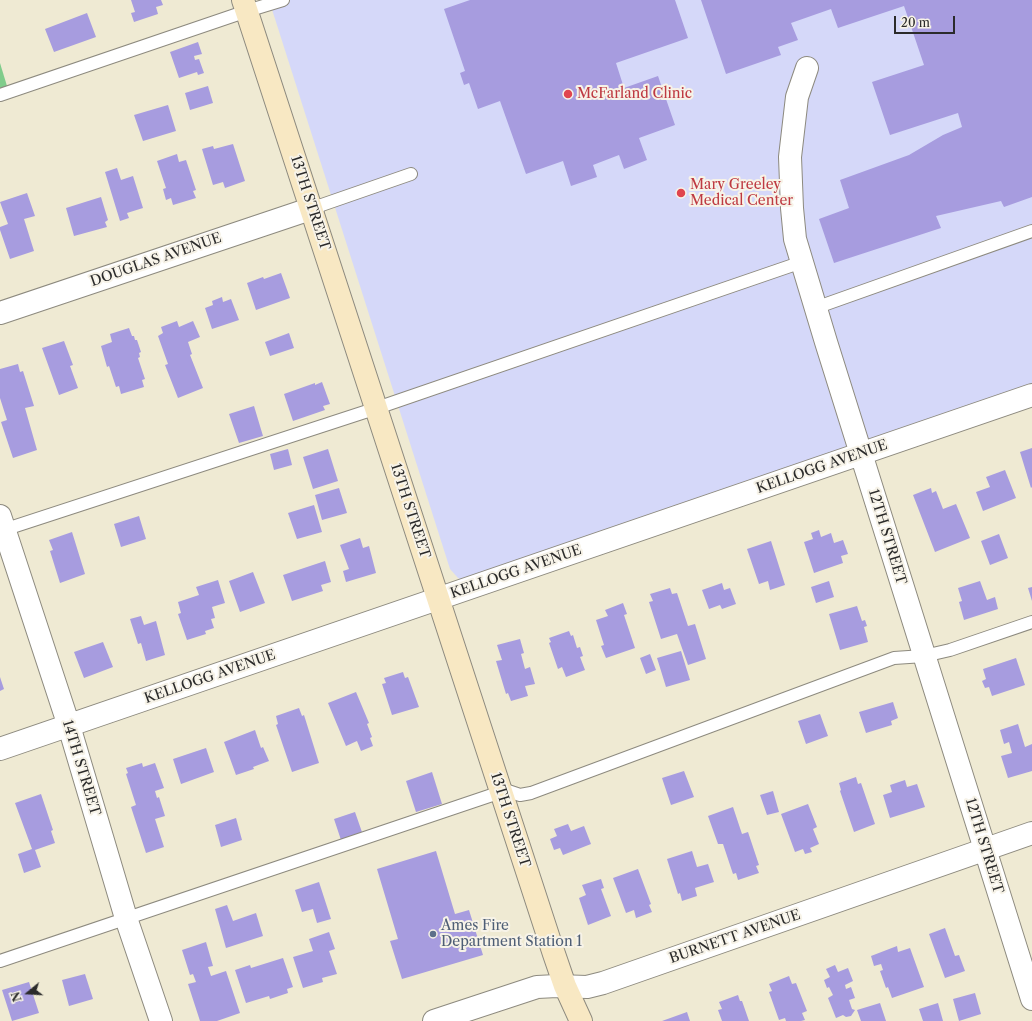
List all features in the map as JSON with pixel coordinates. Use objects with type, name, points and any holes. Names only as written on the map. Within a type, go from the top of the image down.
[{"type":"main road","name":"13TH STREET","points":[[245,6],[313,208],[500,792],[554,954],[581,1021]]},
{"type":"street","name":"12TH STREET","points":[[807,68],[798,97],[790,157],[795,239],[815,308],[1032,999]]},
{"type":"street","name":"DOUGLAS AVENUE","points":[[0,313],[313,208]]},
{"type":"street","name":"KELLOGG AVENUE","points":[[0,749],[1032,395]]},
{"type":"street","name":"14TH STREET","points":[[1,525],[69,726],[126,918],[161,1021]]},
{"type":"street","name":"BURNETT AVENUE","points":[[434,1021],[537,987],[587,987],[603,983],[1032,833]]},
{"type":"lane","points":[[0,95],[245,6],[283,0]]},
{"type":"lane","points":[[313,208],[411,174]]},
{"type":"lane","points":[[815,308],[1032,231]]},
{"type":"lane","points":[[1,525],[377,408],[802,262]]},
{"type":"lane","points":[[0,961],[500,792],[508,791],[520,795],[531,793],[894,658],[924,656],[950,650],[1032,622]]},
{"type":"shaded area","name":"Mary Greeley Medical Center","points":[[269,0],[1032,0],[1032,386],[463,581],[450,569]]},
{"type":"green space","points":[[0,63],[7,86],[0,89]]},
{"type":"building","points":[[131,0],[161,0],[163,5],[156,7],[158,14],[134,22],[131,13],[135,12]]},
{"type":"building","name":"McFarland Clinic","points":[[470,0],[675,0],[688,38],[616,63],[624,88],[658,76],[675,125],[639,138],[647,160],[624,169],[619,155],[593,165],[597,177],[571,186],[563,161],[526,174],[500,101],[478,109],[469,83],[464,85],[460,73],[465,71],[444,9]]},
{"type":"building","points":[[701,0],[1032,0],[1032,197],[1004,207],[1001,201],[936,216],[941,228],[834,263],[819,219],[849,208],[840,180],[909,155],[943,135],[962,127],[958,113],[890,135],[872,82],[924,65],[904,6],[838,28],[831,9],[791,23],[798,40],[778,47],[781,55],[726,74]]},
{"type":"building","points":[[87,13],[96,37],[54,52],[45,29]]},
{"type":"building","points":[[198,42],[202,54],[194,56],[195,60],[199,59],[204,73],[198,75],[197,72],[179,78],[170,52]]},
{"type":"building","points":[[208,86],[213,103],[190,110],[185,93]]},
{"type":"building","points":[[168,105],[176,131],[143,141],[134,115]]},
{"type":"building","points":[[233,144],[245,181],[225,188],[223,182],[213,185],[202,149],[213,146],[214,149]]},
{"type":"building","points":[[177,154],[179,162],[186,160],[196,190],[193,191],[196,198],[173,205],[171,198],[166,200],[163,189],[166,188],[157,161]]},
{"type":"building","points":[[117,168],[121,180],[133,176],[143,208],[127,213],[129,218],[120,221],[105,172]]},
{"type":"building","points":[[27,193],[35,216],[24,219],[34,251],[10,259],[0,230],[0,227],[8,224],[0,202]]},
{"type":"building","points":[[101,197],[108,220],[105,222],[107,227],[74,236],[66,208]]},
{"type":"building","points":[[281,273],[290,298],[256,310],[247,283],[263,277],[264,279]]},
{"type":"building","points":[[222,297],[223,302],[231,299],[239,320],[212,329],[205,308],[213,305],[212,301]]},
{"type":"building","points":[[177,321],[179,327],[193,321],[200,337],[188,342],[192,354],[190,355],[203,388],[178,398],[165,365],[168,364],[158,336],[163,333],[161,327]]},
{"type":"building","points":[[129,328],[132,336],[134,336],[135,340],[137,340],[141,352],[139,353],[140,357],[138,358],[145,379],[142,380],[144,387],[121,394],[119,386],[116,387],[109,366],[107,367],[101,346],[112,342],[110,334]]},
{"type":"building","points":[[289,333],[294,348],[270,356],[265,342]]},
{"type":"building","points":[[64,341],[73,365],[70,366],[78,388],[59,395],[42,348]]},
{"type":"building","points":[[18,364],[20,372],[23,371],[34,406],[25,408],[37,450],[13,458],[1,422],[7,420],[0,398],[0,369]]},
{"type":"building","points":[[322,382],[330,404],[323,406],[325,410],[293,421],[284,394]]},
{"type":"building","points":[[254,406],[263,436],[239,443],[229,414]]},
{"type":"building","points":[[1032,448],[1032,487],[1031,488],[1020,452]]},
{"type":"building","points":[[288,449],[292,465],[274,470],[270,454]]},
{"type":"building","points":[[328,449],[338,481],[313,489],[303,457]]},
{"type":"building","points":[[1005,470],[1016,498],[983,511],[976,492],[990,487],[986,477]]},
{"type":"building","points":[[339,488],[347,513],[322,520],[315,495]]},
{"type":"building","points":[[931,488],[932,493],[936,491],[943,509],[956,504],[970,538],[935,552],[913,495]]},
{"type":"building","points":[[314,505],[322,532],[297,539],[288,513]]},
{"type":"building","points":[[139,516],[146,539],[121,547],[114,524]]},
{"type":"building","points":[[819,530],[821,537],[831,533],[834,543],[843,540],[848,554],[841,556],[843,563],[814,573],[804,542],[813,539],[811,533]]},
{"type":"building","points":[[72,532],[85,574],[60,583],[50,551],[53,550],[49,540]]},
{"type":"building","points":[[999,534],[1008,558],[990,565],[981,541]]},
{"type":"building","points":[[360,538],[363,548],[369,546],[376,573],[346,582],[343,571],[349,569],[340,545]]},
{"type":"building","points":[[771,541],[785,585],[770,590],[768,581],[759,584],[747,549]]},
{"type":"building","points":[[325,561],[331,582],[321,585],[323,591],[292,601],[283,575]]},
{"type":"building","points":[[253,572],[265,603],[240,612],[229,581]]},
{"type":"building","points":[[218,580],[225,603],[212,607],[215,618],[211,619],[214,628],[205,631],[206,634],[187,640],[178,614],[181,613],[178,602],[199,595],[196,587]]},
{"type":"building","points":[[829,581],[834,597],[816,603],[811,587]]},
{"type":"building","points":[[980,581],[987,600],[995,597],[998,609],[964,620],[959,602],[962,601],[958,588]]},
{"type":"building","points":[[722,583],[724,590],[730,588],[736,604],[722,609],[720,605],[709,609],[702,590]]},
{"type":"building","points":[[1032,587],[1032,601],[1028,588]]},
{"type":"building","points":[[670,588],[672,594],[677,593],[688,626],[695,624],[706,659],[688,665],[677,634],[661,639],[649,602],[653,601],[650,594]]},
{"type":"building","points":[[623,603],[627,614],[624,615],[635,648],[606,658],[601,646],[604,645],[596,620],[608,616],[605,610]]},
{"type":"building","points":[[857,606],[862,621],[865,620],[867,626],[864,627],[868,642],[840,650],[829,614]]},
{"type":"building","points":[[141,616],[144,625],[156,621],[165,655],[146,661],[141,643],[138,644],[130,619]]},
{"type":"building","points":[[569,631],[571,636],[573,635],[577,648],[580,647],[583,656],[580,657],[585,670],[566,677],[562,667],[558,669],[549,643],[551,642],[549,638]]},
{"type":"building","points":[[520,639],[524,653],[521,654],[525,669],[530,667],[535,684],[525,686],[528,696],[511,701],[508,693],[506,694],[496,661],[502,660],[497,645]]},
{"type":"building","points":[[103,642],[113,667],[84,678],[74,652]]},
{"type":"building","points":[[681,651],[690,680],[666,687],[657,658]]},
{"type":"building","points":[[650,654],[656,670],[646,674],[640,658]]},
{"type":"building","points":[[1016,658],[1025,685],[992,696],[989,687],[985,688],[982,681],[986,679],[983,669]]},
{"type":"building","points":[[403,672],[405,678],[408,677],[419,707],[392,715],[382,684],[386,683],[384,678]]},
{"type":"building","points":[[0,677],[4,689],[0,691]]},
{"type":"building","points":[[356,692],[369,723],[367,724],[372,737],[370,738],[373,746],[361,751],[357,741],[346,746],[328,703]]},
{"type":"building","points":[[893,702],[898,718],[891,721],[892,725],[866,733],[859,712]]},
{"type":"building","points":[[299,708],[302,716],[304,715],[319,763],[292,772],[276,725],[278,724],[276,716]]},
{"type":"building","points":[[820,714],[828,736],[806,744],[798,721]]},
{"type":"building","points":[[1018,724],[1025,747],[1032,744],[1032,771],[1008,778],[1001,756],[1012,753],[1009,742],[1004,744],[1000,730]]},
{"type":"building","points":[[255,730],[261,748],[263,747],[269,761],[253,767],[254,769],[236,775],[224,742]]},
{"type":"building","points":[[206,748],[214,772],[181,784],[173,759]]},
{"type":"building","points":[[142,763],[143,767],[155,763],[164,788],[155,791],[157,798],[159,797],[165,816],[155,819],[164,847],[146,853],[131,807],[136,805],[126,774],[128,773],[126,768]]},
{"type":"building","points":[[684,771],[694,797],[671,805],[662,778]]},
{"type":"building","points":[[432,772],[442,804],[416,812],[406,781]]},
{"type":"building","points":[[856,777],[858,784],[861,783],[875,824],[854,832],[840,791],[839,783]]},
{"type":"building","points":[[905,780],[907,787],[917,784],[925,807],[890,818],[883,795],[892,792],[890,785]]},
{"type":"building","points":[[773,791],[779,812],[767,815],[760,795]]},
{"type":"building","points":[[41,794],[53,830],[51,831],[55,843],[35,850],[41,867],[24,873],[18,854],[32,849],[15,803]]},
{"type":"building","points":[[808,804],[817,827],[813,829],[819,844],[810,848],[812,852],[805,854],[803,849],[795,852],[781,814]]},
{"type":"building","points":[[733,807],[742,834],[748,832],[759,865],[756,866],[759,873],[738,880],[736,873],[733,874],[723,844],[718,844],[708,816]]},
{"type":"building","points":[[355,812],[363,835],[342,843],[334,819]]},
{"type":"building","points":[[236,818],[242,840],[221,847],[215,825]]},
{"type":"building","points":[[568,824],[571,831],[584,826],[591,844],[563,855],[560,848],[554,850],[550,839],[557,836],[554,829]]},
{"type":"building","points":[[436,851],[455,914],[469,910],[483,955],[402,979],[390,941],[398,939],[377,869]]},
{"type":"building","points":[[692,851],[697,867],[708,864],[714,882],[695,888],[697,896],[682,901],[680,893],[678,894],[667,859]]},
{"type":"building","points":[[638,869],[651,904],[649,905],[652,912],[636,918],[634,910],[626,913],[613,878]]},
{"type":"building","points":[[601,879],[604,888],[601,889],[611,916],[588,925],[579,898],[586,895],[582,885]]},
{"type":"building","points":[[319,882],[331,919],[317,923],[313,909],[302,912],[295,890]]},
{"type":"building","points":[[227,905],[233,921],[256,913],[263,936],[226,948],[215,909]]},
{"type":"building","points":[[945,928],[955,956],[959,955],[965,971],[945,978],[929,934]]},
{"type":"building","points":[[329,932],[335,949],[329,951],[337,974],[322,978],[323,982],[303,988],[293,957],[313,951],[309,939]]},
{"type":"building","points":[[206,942],[213,966],[208,967],[211,976],[226,971],[240,1013],[217,1021],[200,1021],[188,984],[196,982],[193,974],[190,975],[182,950]]},
{"type":"building","points":[[897,946],[898,952],[910,948],[924,987],[892,998],[888,987],[886,988],[880,971],[883,970],[881,964],[874,966],[871,956]]},
{"type":"building","points":[[283,958],[293,987],[287,989],[288,993],[270,999],[269,996],[246,1003],[235,970],[250,965],[251,968]]},
{"type":"building","points":[[835,965],[838,972],[848,968],[853,981],[845,985],[846,989],[851,987],[855,998],[849,1000],[852,1009],[855,1010],[851,1016],[846,1017],[843,1015],[836,1018],[828,998],[833,995],[829,987],[827,988],[824,980],[830,977],[826,969]]},
{"type":"building","points":[[85,974],[93,999],[69,1006],[62,980]]},
{"type":"building","points":[[789,976],[792,984],[796,983],[807,1011],[802,1013],[805,1020],[786,1021],[785,1018],[779,1020],[769,992],[772,991],[769,984]]},
{"type":"building","points":[[29,982],[39,1013],[12,1021],[2,990]]},
{"type":"building","points":[[975,993],[981,1014],[959,1021],[953,999]]},
{"type":"building","points":[[738,995],[740,1001],[742,1001],[749,1021],[722,1021],[718,1010],[722,1009],[719,1002]]},
{"type":"building","points":[[880,1003],[886,1021],[861,1021],[857,1010]]},
{"type":"building","points":[[938,1003],[943,1021],[923,1021],[919,1009]]},
{"type":"building","points":[[687,1012],[690,1021],[662,1021]]},
{"type":"place","name":"McFarland Clinic","points":[[568,94]]},
{"type":"place","name":"Mary Greeley Medical Center","points":[[681,193]]},
{"type":"place","name":"Ames Fire Department Station 1","points":[[433,934]]}]
